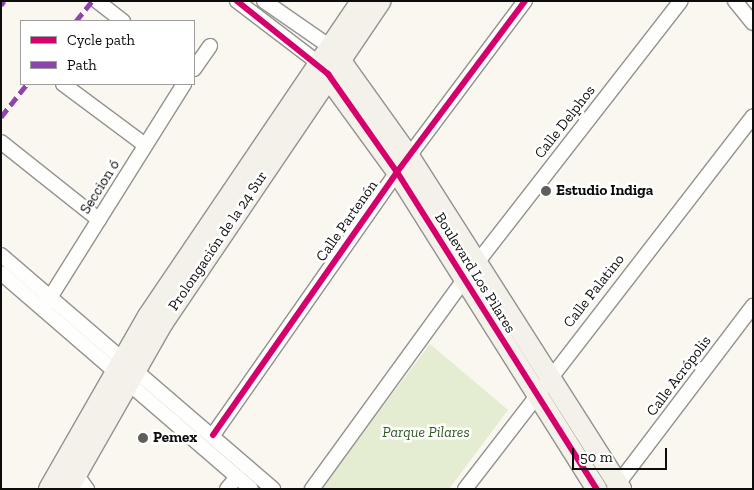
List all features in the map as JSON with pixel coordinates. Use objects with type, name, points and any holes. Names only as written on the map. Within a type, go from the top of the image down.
[{"type":"street","points":[[97,1],[122,20]]},
{"type":"street","points":[[264,1],[335,52]]},
{"type":"street","name":"Prolongación de la 24 Sur","points":[[335,52],[361,1]]},
{"type":"street","name":"Prolongación de la 24 Sur","points":[[49,489],[322,68],[381,1]]},
{"type":"street","name":"Calle Partenón","points":[[213,434],[403,164],[525,1]]},
{"type":"street","name":"Calle Delphos","points":[[312,489],[470,272],[680,1]]},
{"type":"street","points":[[241,3],[322,68]]},
{"type":"street","points":[[742,4],[753,23]]},
{"type":"street","points":[[195,68],[210,46]]},
{"type":"street","name":"Boulevard Los Pilares","points":[[335,52],[470,272],[535,394],[596,489]]},
{"type":"street","name":"Boulevard Los Pilares","points":[[322,68],[403,164]]},
{"type":"street","points":[[64,85],[145,145]]},
{"type":"street","name":"Seccion ó","points":[[44,308],[183,85]]},
{"type":"street","name":"Calle Palatino","points":[[465,489],[548,376],[753,116]]},
{"type":"street","points":[[1,142],[99,220]]},
{"type":"street","points":[[1,255],[52,296],[250,489]]},
{"type":"street","name":"Boulevard Los Pilares","points":[[470,272],[548,376],[617,487]]},
{"type":"street","points":[[1,273],[44,308],[213,434],[273,489]]},
{"type":"street","name":"Calle Acrópolis","points":[[617,487],[753,306]]},
{"type":"street","name":"Prolongación de la 24 Sur","points":[[77,484],[127,370]]},
{"type":"street","points":[[227,489],[237,477]]},
{"type":"green space","name":"Parque Pilares","points":[[430,344],[508,410],[449,489],[320,489]]},
{"type":"marked path","points":[[1,5],[4,1]]},
{"type":"marked path","points":[[77,20],[92,1]]},
{"type":"marked path","points":[[1,117],[26,85]]},
{"type":"cycle path","points":[[237,1],[328,74],[397,172],[597,489]]},
{"type":"cycle path","points":[[213,435],[397,172],[525,1]]},
{"type":"place","name":"Estudio Indiga","points":[[546,191]]},
{"type":"place","name":"Pemex","points":[[143,438]]}]
